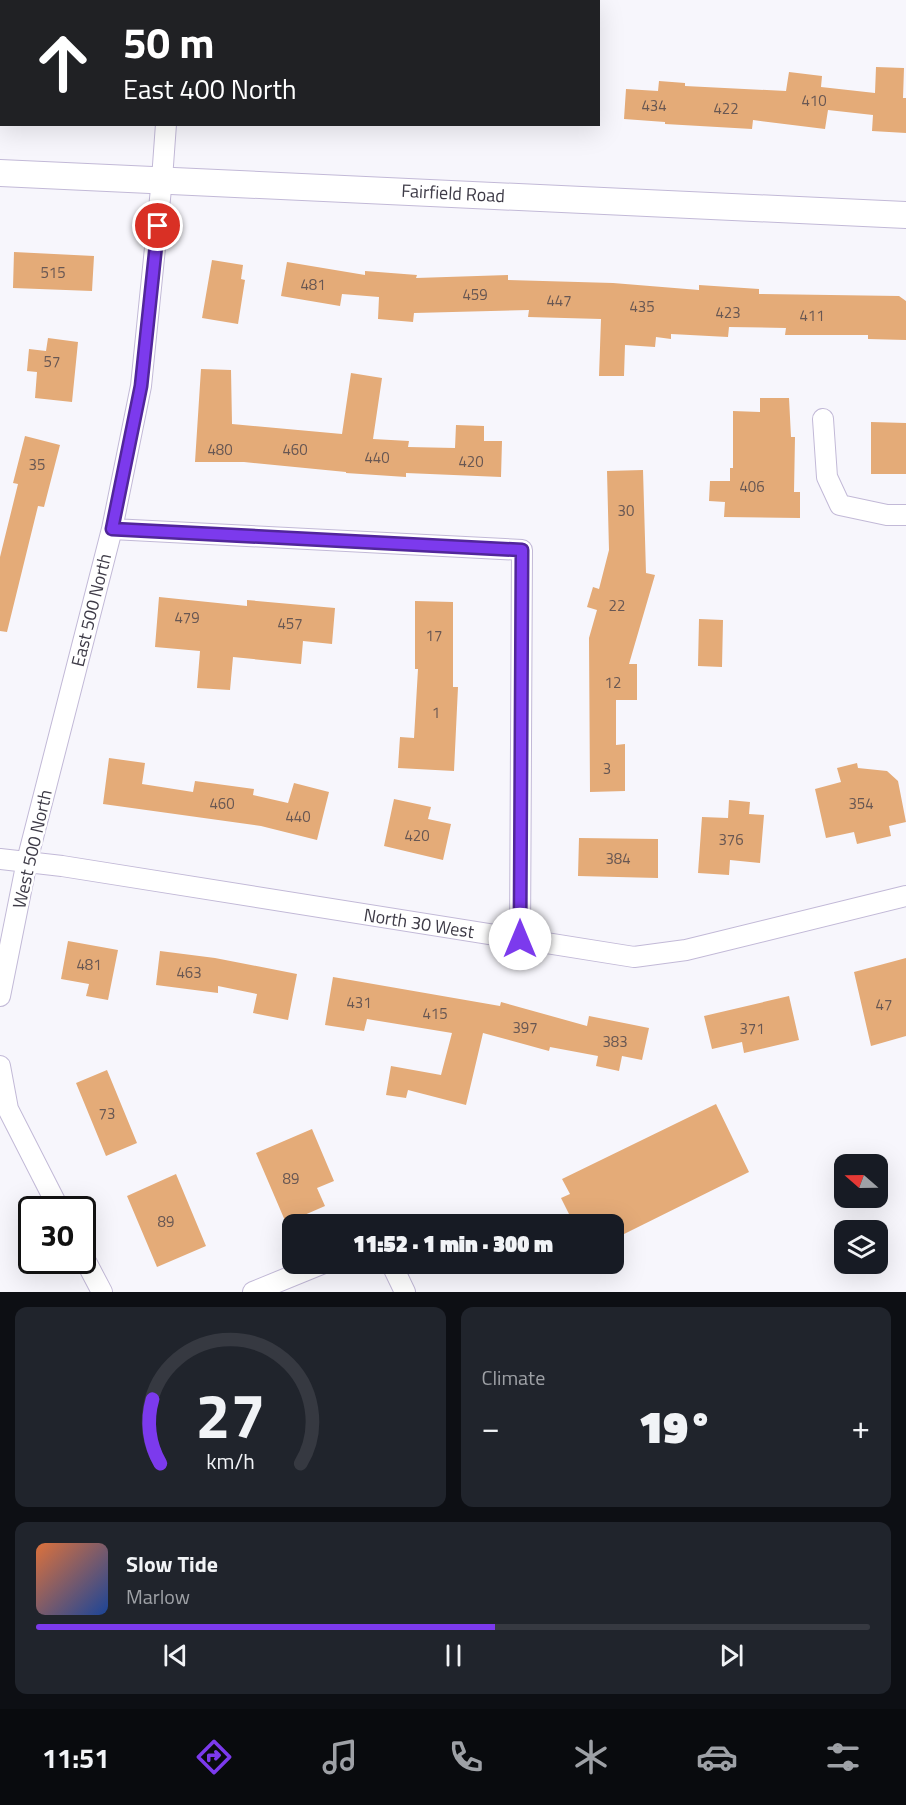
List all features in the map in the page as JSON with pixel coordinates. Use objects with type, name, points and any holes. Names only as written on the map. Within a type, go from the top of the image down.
[{"type":"street","name":"East 500 North","points":[[68,703],[112,529],[141,386],[166,126]]},
{"type":"street","name":"Fairfield Road","points":[[0,173],[906,215]]},
{"type":"street","points":[[823,418],[826,477],[840,505],[887,515],[906,515]]},
{"type":"street","points":[[112,529],[522,550],[520,939]]},
{"type":"street","name":"West 500 North","points":[[0,996],[27,861],[68,703]]},
{"type":"street","name":"North 30 West","points":[[0,859],[27,861],[634,957],[686,950],[906,896]]},
{"type":"street","points":[[0,1066],[8,1109],[52,1196]]},
{"type":"street","points":[[93,1274],[102,1292]]},
{"type":"street","points":[[253,1292],[297,1274]]},
{"type":"street","points":[[396,1274],[405,1292]]},
{"type":"building","points":[[876,67],[904,68],[903,98],[906,98],[906,133],[872,131],[873,115],[828,110],[825,129],[753,120],[752,129],[624,119],[626,89],[658,91],[659,81],[685,83],[685,86],[786,91],[789,72],[822,76],[821,87],[875,93]]},
{"type":"building","points":[[14,252],[94,256],[92,291],[13,288]]},
{"type":"building","points":[[212,260],[243,265],[241,279],[245,280],[238,324],[202,318]]},
{"type":"building","points":[[287,262],[365,275],[365,271],[417,275],[416,278],[508,275],[508,280],[613,283],[699,290],[699,285],[759,289],[759,294],[899,296],[906,301],[906,340],[868,339],[868,335],[785,335],[786,328],[729,327],[728,337],[671,334],[671,339],[656,337],[655,347],[625,345],[624,376],[599,376],[601,319],[528,317],[529,310],[414,313],[413,322],[378,319],[379,297],[342,294],[340,306],[281,296]]},
{"type":"building","points":[[48,338],[78,342],[72,402],[35,398],[37,372],[27,371],[29,349],[46,351]]},
{"type":"building","points":[[201,369],[231,370],[232,424],[342,434],[351,373],[382,378],[373,439],[409,441],[408,447],[455,448],[456,425],[484,426],[484,441],[502,441],[501,477],[406,473],[406,477],[244,462],[195,462]]},
{"type":"building","points":[[760,398],[789,398],[791,437],[795,437],[794,492],[800,492],[800,518],[724,517],[725,502],[709,501],[710,481],[730,481],[730,468],[733,468],[733,411],[760,412]]},
{"type":"building","points":[[871,422],[906,423],[906,474],[871,474]]},
{"type":"building","points":[[25,436],[60,445],[44,507],[38,506],[7,632],[0,631],[0,557],[18,484],[13,483]]},
{"type":"building","points":[[643,470],[646,573],[655,575],[629,664],[637,664],[637,700],[616,700],[616,745],[625,744],[625,791],[590,792],[589,638],[597,610],[587,607],[593,587],[599,589],[609,550],[607,471]]},
{"type":"building","points":[[159,597],[247,606],[247,600],[335,608],[332,644],[303,641],[301,664],[233,657],[230,690],[197,688],[200,651],[155,647]]},
{"type":"building","points":[[415,601],[453,602],[453,687],[458,687],[454,771],[398,768],[400,737],[414,738],[418,669],[415,669]]},
{"type":"building","points":[[699,619],[723,620],[722,667],[698,666]]},
{"type":"building","points":[[109,758],[145,763],[142,784],[193,792],[195,781],[254,789],[253,795],[288,803],[294,783],[329,792],[317,840],[261,826],[103,804]]},
{"type":"building","points":[[857,763],[858,768],[887,771],[898,781],[906,822],[889,826],[891,836],[857,844],[854,832],[826,838],[815,789],[841,782],[837,768]]},
{"type":"building","points":[[394,799],[431,807],[428,819],[451,824],[443,860],[384,846]]},
{"type":"building","points":[[729,800],[750,802],[749,814],[764,815],[760,863],[730,860],[729,875],[698,873],[702,817],[728,818]]},
{"type":"building","points":[[579,838],[658,839],[658,878],[578,876]]},
{"type":"building","points":[[68,941],[118,950],[108,1000],[86,996],[89,984],[61,979]]},
{"type":"building","points":[[160,951],[215,958],[297,974],[288,1020],[253,1013],[257,994],[218,986],[218,993],[156,985]]},
{"type":"building","points":[[906,958],[906,1036],[871,1046],[854,972]]},
{"type":"building","points":[[333,977],[500,1006],[501,1002],[587,1026],[589,1016],[649,1028],[642,1060],[622,1056],[619,1071],[596,1066],[598,1056],[550,1047],[549,1051],[483,1033],[466,1105],[408,1090],[406,1098],[386,1095],[391,1066],[441,1075],[452,1033],[367,1019],[364,1031],[325,1025]]},
{"type":"building","points":[[789,996],[799,1040],[744,1053],[742,1042],[712,1049],[704,1016]]},
{"type":"building","points":[[107,1070],[137,1143],[106,1156],[76,1083]]},
{"type":"building","points":[[716,1104],[749,1172],[624,1234],[624,1214],[569,1214],[561,1198],[570,1194],[562,1179]]},
{"type":"building","points":[[312,1129],[334,1181],[317,1188],[325,1206],[307,1214],[282,1214],[256,1153]]},
{"type":"building","points":[[176,1174],[206,1246],[157,1267],[127,1196]]},
{"type":"route","points":[[158,226],[141,386],[112,529],[522,550],[520,939]]}]
